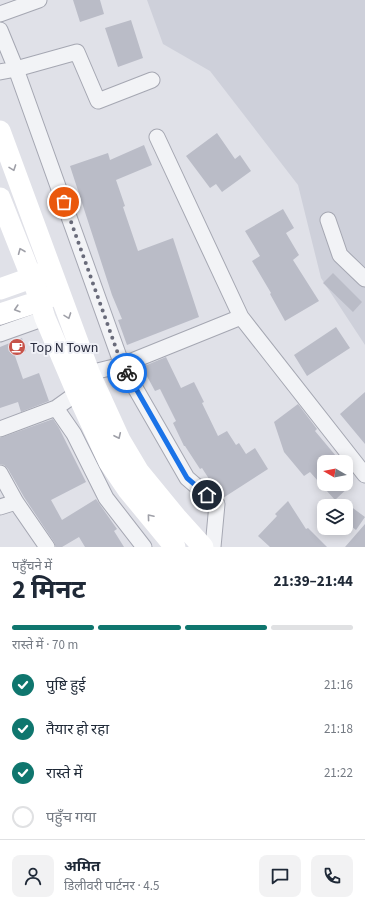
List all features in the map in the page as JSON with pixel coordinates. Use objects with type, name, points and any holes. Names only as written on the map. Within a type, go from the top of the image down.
[{"type":"main road","points":[[0,131],[60,293],[79,381],[120,440],[139,472],[203,547]]},
{"type":"main road","points":[[0,198],[43,310],[79,381],[109,462],[128,490],[175,547]]},
{"type":"main road","points":[[0,289],[31,278],[50,269]]},
{"type":"main road","points":[[0,314],[43,310],[60,293]]},
{"type":"street","points":[[0,14],[39,0]]},
{"type":"street","points":[[0,30],[16,69],[122,365],[187,478],[217,504],[213,547]]},
{"type":"street","points":[[0,72],[76,52],[98,101],[152,80]]},
{"type":"street","points":[[157,137],[241,317],[365,476]]},
{"type":"street","points":[[328,220],[340,255],[365,279]]},
{"type":"street","points":[[0,334],[43,310]]},
{"type":"street","points":[[0,429],[56,408],[79,381],[241,317]]},
{"type":"street","points":[[56,408],[74,434],[106,498],[144,547]]},
{"type":"street","points":[[0,473],[16,502],[47,547]]},
{"type":"street","points":[[0,507],[16,502]]},
{"type":"shaded area","points":[[147,0],[365,0],[365,345],[321,278],[298,185],[210,71],[163,44]]},
{"type":"building","points":[[73,0],[100,0],[104,14],[80,22]]},
{"type":"building","points":[[131,20],[143,58],[118,67],[105,28]]},
{"type":"building","points":[[217,133],[235,159],[240,155],[251,171],[222,192],[216,184],[210,188],[186,156]]},
{"type":"building","points":[[144,145],[152,165],[116,180],[125,206],[123,207],[138,251],[173,238],[199,317],[127,345],[118,320],[122,319],[112,295],[70,166],[108,153],[110,160]]},
{"type":"building","points":[[283,209],[294,228],[286,233],[299,255],[293,260],[319,301],[285,321],[270,294],[271,293],[252,261],[260,256],[245,231]]},
{"type":"building","points":[[333,273],[362,302],[353,312],[323,283]]},
{"type":"building","points":[[336,327],[350,348],[307,376],[294,355]]},
{"type":"building","points":[[22,338],[26,351],[15,356],[23,379],[39,373],[49,401],[21,412],[18,402],[0,408],[0,347]]},
{"type":"building","points":[[166,357],[181,388],[194,382],[204,402],[202,403],[218,436],[227,431],[236,445],[239,443],[246,454],[255,448],[268,469],[223,498],[218,493],[202,468],[200,469],[184,446],[173,423],[176,421],[160,389],[155,391],[142,367]]},
{"type":"building","points":[[365,392],[365,444],[340,414]]},
{"type":"building","points":[[298,404],[317,429],[315,431],[335,455],[317,455],[317,480],[310,472],[304,476],[284,452],[274,422]]},
{"type":"building","points":[[53,419],[86,482],[51,500],[62,520],[96,499],[117,529],[114,531],[124,547],[85,547],[79,537],[62,547],[56,547],[8,469],[4,465],[0,464],[0,438]]},
{"type":"building","points":[[327,491],[345,491],[336,499],[334,499]]},
{"type":"building","points":[[288,501],[306,529],[308,528],[327,547],[270,547],[258,536],[277,516],[275,514]]},
{"type":"building","points":[[353,508],[365,517],[356,530],[353,528]]},
{"type":"building","points":[[365,524],[365,547],[345,547]]},
{"type":"way so far","points":[[64,202],[122,365],[127,373]]},
{"type":"place","name":"Top N Town","points":[[17,347]]},
{"type":"route","points":[[127,373],[187,478],[207,495]]}]
